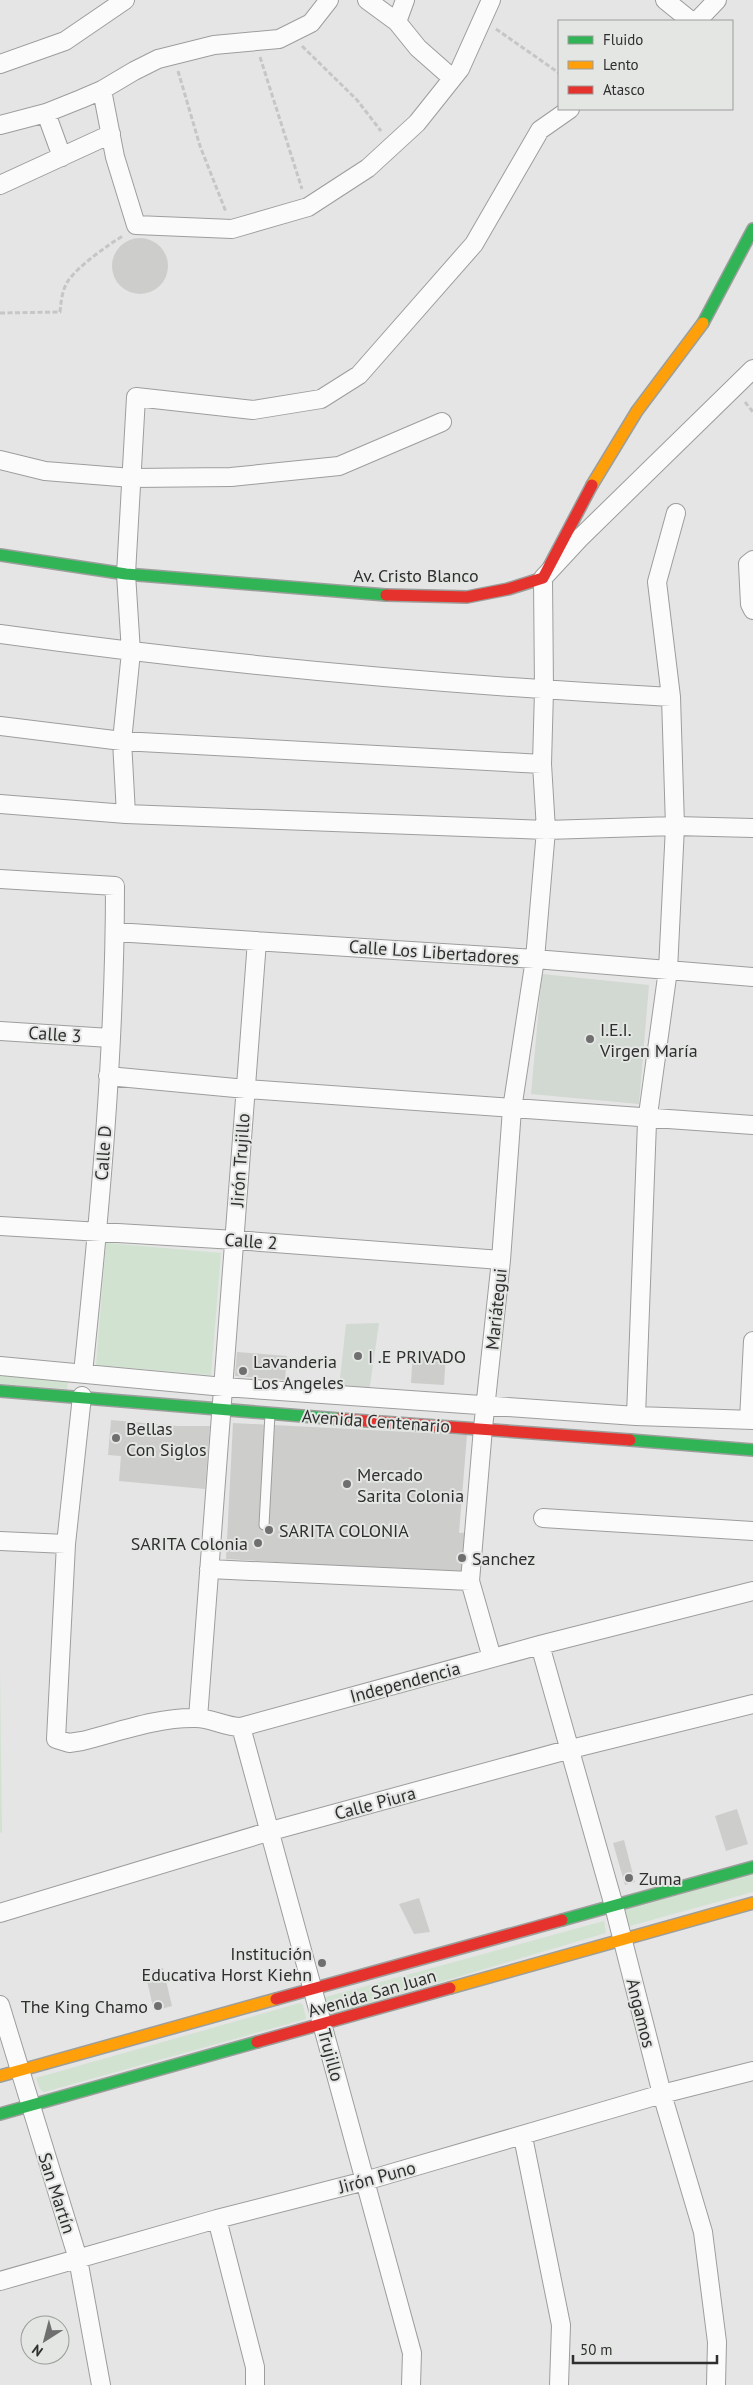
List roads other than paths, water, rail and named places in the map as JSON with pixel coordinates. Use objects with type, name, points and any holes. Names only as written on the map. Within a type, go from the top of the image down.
[{"type":"street","points":[[0,64],[65,41],[125,0]]},
{"type":"street","points":[[0,125],[46,113],[102,90],[158,59],[214,45],[279,39],[311,23],[328,0]]},
{"type":"street","points":[[367,0],[397,22],[418,48],[452,78]]},
{"type":"street","points":[[397,22],[405,0]]},
{"type":"street","points":[[102,90],[115,158],[136,225],[232,229],[308,207],[368,168],[417,123],[460,69],[490,0]]},
{"type":"street","points":[[482,19],[504,0]]},
{"type":"street","points":[[664,0],[690,20]]},
{"type":"street","points":[[698,20],[717,0]]},
{"type":"street","points":[[126,814],[122,741],[131,652],[126,574],[136,397],[252,410],[321,399],[359,375],[474,244],[540,130],[569,110]]},
{"type":"street","points":[[46,113],[62,157]]},
{"type":"street","points":[[0,185],[111,134]]},
{"type":"street","points":[[543,578],[579,507],[637,411],[700,329],[753,229]]},
{"type":"street","points":[[543,578],[581,537],[753,368]]},
{"type":"street","points":[[0,460],[45,471],[132,478],[231,477],[339,466],[442,422]]},
{"type":"street","points":[[636,1416],[648,1117],[668,970],[674,826],[671,697],[657,582],[676,513]]},
{"type":"street","name":"Av. Cristo Blanco","points":[[0,555],[126,574],[371,595],[467,597],[508,589],[543,578]]},
{"type":"street","points":[[753,560],[748,564],[750,604],[753,610]]},
{"type":"street","name":"Mariátegui","points":[[492,1658],[470,1581],[483,1428],[501,1260],[512,1108],[535,959],[546,830],[542,764],[544,690],[543,578]]},
{"type":"street","points":[[0,634],[131,652],[544,690],[671,697]]},
{"type":"street","points":[[0,726],[122,741],[542,764]]},
{"type":"street","points":[[0,804],[126,814],[546,830],[674,826],[753,828]]},
{"type":"street","name":"Calle D","points":[[0,879],[115,886],[115,932],[108,1076],[97,1231],[83,1373]]},
{"type":"street","name":"Calle Los Libertadores","points":[[115,932],[535,959],[753,977]]},
{"type":"street","name":"Jirón Trujillo","points":[[198,1718],[257,941]]},
{"type":"street","name":"Calle 3","points":[[0,1030],[110,1038]]},
{"type":"street","points":[[108,1076],[246,1089],[753,1124]]},
{"type":"street","name":"Calle 2","points":[[0,1226],[234,1240],[501,1260]]},
{"type":"street","points":[[752,1420],[753,1341]]},
{"type":"street","name":"Avenida Centenario","points":[[0,1366],[224,1387],[486,1406],[636,1416],[752,1420]]},
{"type":"street","name":"Avenida Centenario","points":[[0,1391],[82,1396],[270,1414],[483,1428],[753,1450]]},
{"type":"street","points":[[0,1541],[66,1544],[82,1396]]},
{"type":"street","points":[[543,1518],[753,1531]]},
{"type":"street","name":"Independencia","points":[[66,1544],[56,1739],[70,1742],[82,1741],[162,1721],[198,1718],[228,1727],[241,1727],[540,1645],[753,1591]]},
{"type":"street","points":[[209,1569],[470,1581]]},
{"type":"street","name":"Angamos","points":[[540,1645],[614,1906],[662,2094],[702,2232],[716,2342],[716,2385]]},
{"type":"street","name":"Calle Piura","points":[[0,1914],[271,1831],[570,1749],[753,1704]]},
{"type":"street","name":"Trujillo","points":[[241,1727],[271,1831],[412,2353],[411,2385]]},
{"type":"street","name":"Avenida San Juan","points":[[0,2076],[753,1867]]},
{"type":"street","name":"Avenida San Juan","points":[[0,2114],[753,1903]]},
{"type":"street","name":"San Martín","points":[[0,2005],[78,2259],[101,2385]]},
{"type":"street","name":"Jirón Puno","points":[[0,2281],[365,2181],[662,2094],[753,2071]]},
{"type":"street","points":[[523,2136],[561,2325],[559,2385]]},
{"type":"street","points":[[217,2220],[255,2367],[256,2385]]},
{"type":"lane","points":[[264,1525],[270,1414]]},
{"type":"place","name":"I.E.I. Virgen María","points":[[590,1039]]},
{"type":"place","name":"I .E PRIVADO","points":[[358,1356]]},
{"type":"place","name":"Lavanderia Los Angeles","points":[[243,1371]]},
{"type":"place","name":"Bellas Con Siglos","points":[[116,1438]]},
{"type":"place","name":"Mercado Sarita Colonia","points":[[347,1484]]},
{"type":"place","name":"SARITA COLONIA","points":[[269,1530]]},
{"type":"place","name":"SARITA Colonia","points":[[258,1543]]},
{"type":"place","name":"Sanchez","points":[[462,1558]]},
{"type":"place","name":"Zuma","points":[[629,1878]]},
{"type":"place","name":"Institución Educativa Horst Kiehn","points":[[322,1963]]},
{"type":"place","name":"The King Chamo","points":[[158,2006]]}]
